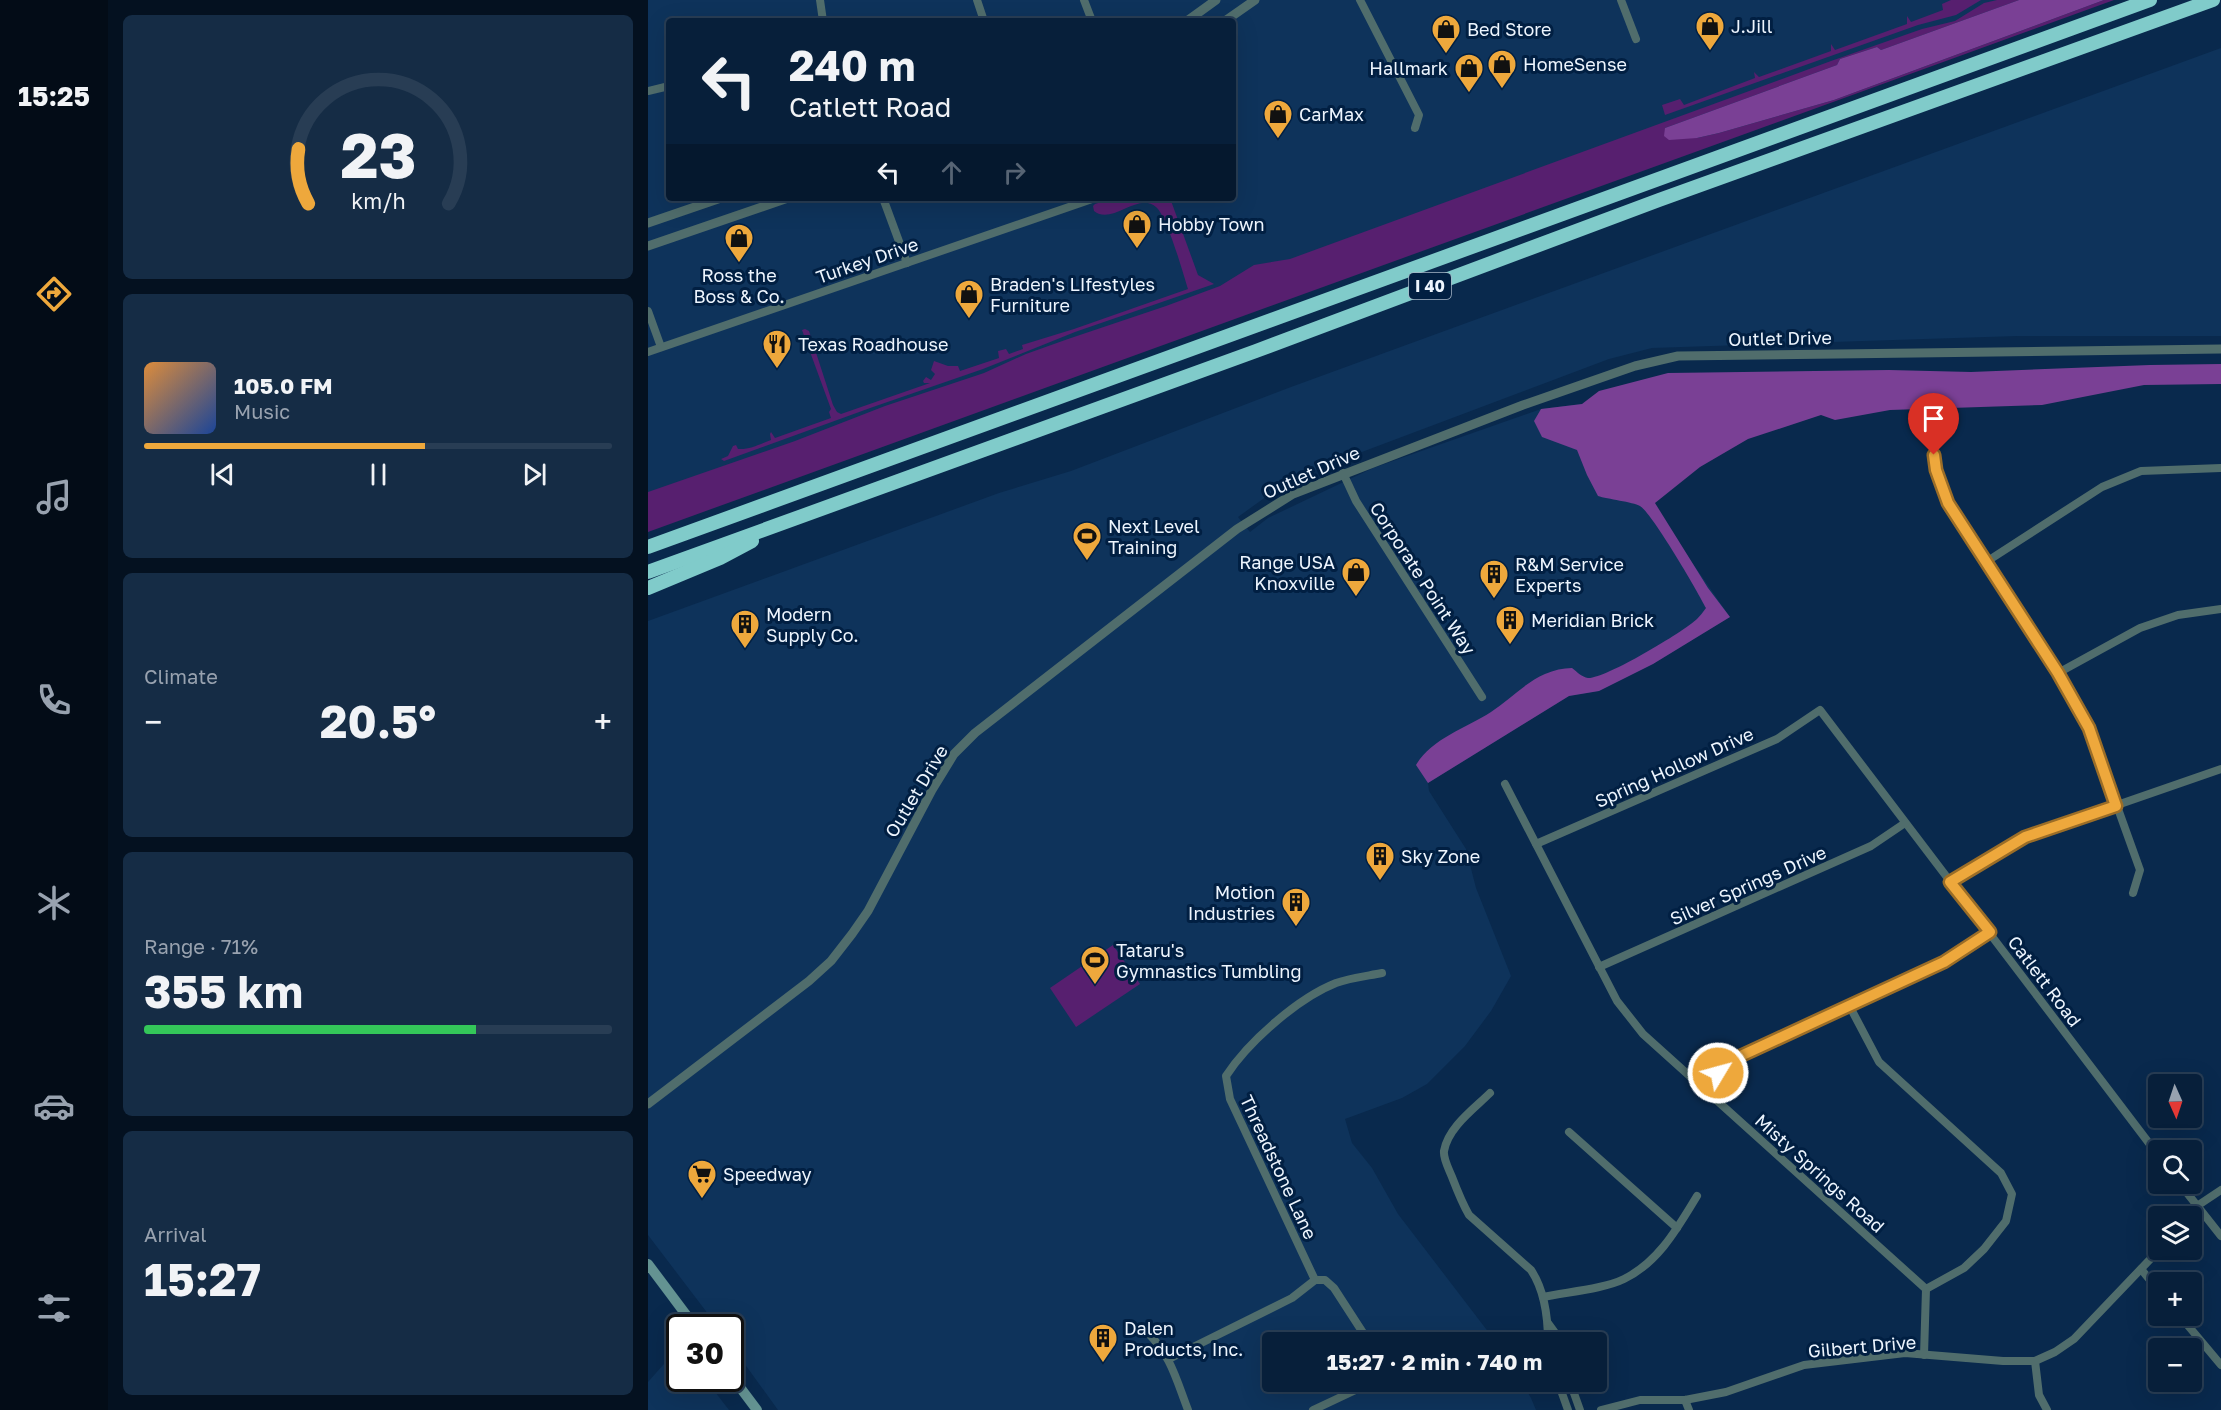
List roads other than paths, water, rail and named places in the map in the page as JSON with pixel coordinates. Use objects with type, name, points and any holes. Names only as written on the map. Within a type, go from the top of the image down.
[{"type":"highway","name":"I 40","points":[[648,547],[2150,0]]},
{"type":"highway","name":"I 40","points":[[648,572],[1267,347],[1659,200],[2213,0]]},
{"type":"highway","points":[[648,588],[720,558],[792,519]]},
{"type":"highway","points":[[648,542],[694,529]]},
{"type":"main road","points":[[648,1264],[686,1314]]},
{"type":"main road","points":[[744,1392],[757,1410]]},
{"type":"street","points":[[820,0],[823,18]]},
{"type":"street","points":[[977,0],[983,18]]},
{"type":"street","points":[[1084,0],[1091,18]]},
{"type":"street","points":[[1191,18],[1216,0]]},
{"type":"street","points":[[1229,18],[1255,0]]},
{"type":"street","points":[[1360,0],[1419,116],[1414,128]]},
{"type":"street","points":[[1622,0],[1636,39]]},
{"type":"street","points":[[648,91],[666,87]]},
{"type":"street","points":[[648,224],[713,201]]},
{"type":"street","points":[[648,246],[779,201]]},
{"type":"street","points":[[884,201],[907,263]]},
{"type":"street","name":"Turkey Drive","points":[[648,352],[1086,201]]},
{"type":"street","points":[[648,311],[661,347]]},
{"type":"street","name":"Outlet Drive","points":[[648,1104],[809,981],[831,961],[868,911],[932,790],[954,754],[975,733],[1250,520],[1293,494],[1533,401],[1635,366],[1671,357],[2221,349]]},
{"type":"street","points":[[1931,441],[1936,470],[1948,503],[2058,673],[2089,728],[2140,870],[2133,893]]},
{"type":"street","points":[[1986,562],[2102,487],[2141,471],[2221,468]]},
{"type":"street","name":"Corporate Point Way","points":[[1343,473],[1356,501],[1482,697]]},
{"type":"street","points":[[2058,673],[2140,628],[2178,615],[2221,609]]},
{"type":"street","name":"Catlett Road","points":[[1820,710],[2148,1142]]},
{"type":"street","name":"Spring Hollow Drive","points":[[1536,844],[1777,739],[1820,710]]},
{"type":"street","points":[[1950,882],[2025,837],[2221,769]]},
{"type":"street","name":"Misty Springs Road","points":[[1505,784],[1617,1001],[1643,1034],[1926,1289]]},
{"type":"street","name":"Silver Springs Drive","points":[[1599,967],[1871,846],[1905,823]]},
{"type":"street","points":[[1702,1087],[1734,1059],[1944,962],[1990,932]]},
{"type":"street","name":"Threadstone Lane","points":[[1315,1280],[1230,1099],[1226,1076],[1234,1064],[1260,1037],[1305,998],[1338,982],[1382,973]]},
{"type":"street","points":[[1850,1005],[1879,1062],[2001,1173],[2012,1194],[2006,1221],[1984,1249],[1964,1268],[1926,1289],[1924,1355]]},
{"type":"street","points":[[1490,1093],[1449,1137],[1444,1151],[1445,1159],[1469,1215],[1531,1270],[1541,1288],[1548,1332]]},
{"type":"street","points":[[1569,1132],[1677,1228]]},
{"type":"street","points":[[2188,1194],[2197,1206],[2221,1190]]},
{"type":"street","points":[[1543,1297],[1625,1279],[1664,1247],[1697,1196]]},
{"type":"street","points":[[2202,1212],[2221,1236]]},
{"type":"street","name":"Gilbert Drive","points":[[1601,1410],[1640,1400],[1684,1400],[1726,1392],[1804,1365],[1905,1353],[2003,1361],[2035,1360],[2055,1352],[2074,1339],[2150,1260]]},
{"type":"street","points":[[2141,1269],[2148,1278]]},
{"type":"street","points":[[1169,1359],[1292,1298],[1315,1280],[1325,1280],[1335,1288],[1363,1332]]},
{"type":"street","points":[[1548,1323],[1555,1332]]},
{"type":"street","points":[[2188,1326],[2221,1365]]},
{"type":"street","points":[[1146,1331],[1160,1345],[1169,1359],[1188,1410]]},
{"type":"street","points":[[2035,1360],[2039,1395],[2047,1410]]},
{"type":"street","points":[[1313,1410],[1351,1392]]},
{"type":"street","points":[[1562,1392],[1568,1410]]},
{"type":"street","points":[[1574,1392],[1580,1410]]},
{"type":"street","points":[[1684,1400],[1689,1410]]},
{"type":"place","name":"J.Jill","points":[[1710,52]]},
{"type":"place","name":"Bed Store","points":[[1446,54]]},
{"type":"place","name":"HomeSense","points":[[1502,90]]},
{"type":"place","name":"Hallmark","points":[[1469,94]]},
{"type":"place","name":"CarMax","points":[[1278,140]]},
{"type":"place","name":"Hobby Town","points":[[1137,250]]},
{"type":"place","name":"Ross the Boss & Co.","points":[[739,264]]},
{"type":"place","name":"Braden's LIfestyles Furniture","points":[[969,320]]},
{"type":"place","name":"Texas Roadhouse","points":[[777,370]]},
{"type":"place","name":"Next Level Training","points":[[1087,562]]},
{"type":"place","name":"Range USA Knoxville","points":[[1356,598]]},
{"type":"place","name":"R&M Service Experts","points":[[1494,600]]},
{"type":"place","name":"Meridian Brick","points":[[1510,646]]},
{"type":"place","name":"Modern Supply Co.","points":[[745,650]]},
{"type":"place","name":"Sky Zone","points":[[1380,882]]},
{"type":"place","name":"Motion Industries","points":[[1296,928]]},
{"type":"place","name":"Tataru's Gymnastics Tumbling","points":[[1095,986]]},
{"type":"place","name":"Speedway","points":[[702,1200]]},
{"type":"place","name":"Dalen Products, Inc.","points":[[1103,1364]]}]
